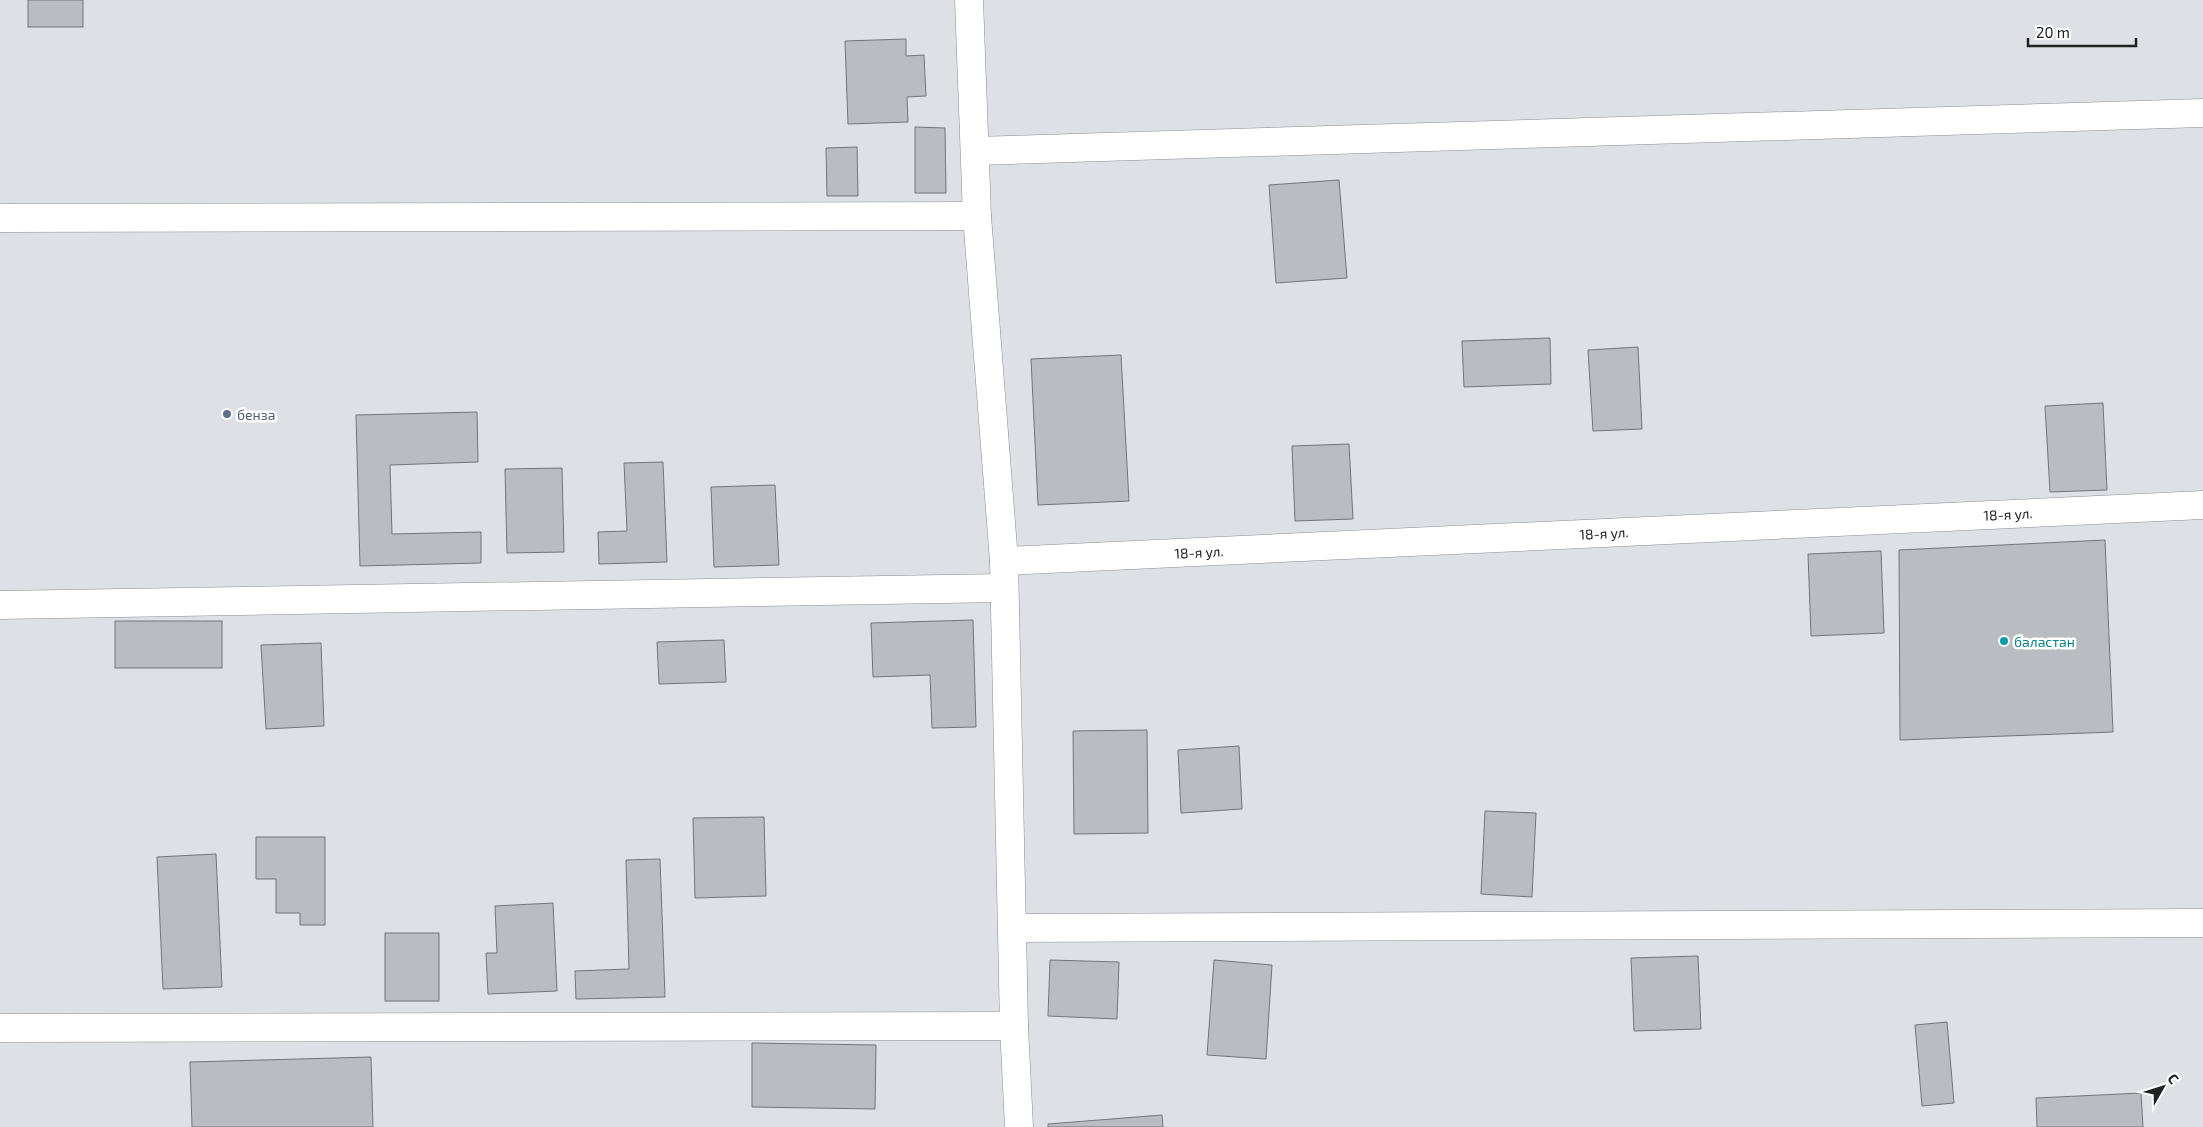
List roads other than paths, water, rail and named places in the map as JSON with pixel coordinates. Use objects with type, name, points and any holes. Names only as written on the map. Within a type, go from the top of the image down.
[{"type":"street","points":[[968,0],[978,216],[1004,561],[1014,1026],[1019,1127]]},
{"type":"street","points":[[975,151],[2203,113]]},
{"type":"street","points":[[0,218],[978,216]]},
{"type":"street","name":"18-я ул.","points":[[1004,561],[2203,505]]},
{"type":"street","points":[[0,605],[1004,588]]},
{"type":"street","points":[[1013,928],[2203,923]]},
{"type":"street","points":[[0,1028],[1014,1026]]},
{"type":"place","name":"бенза","points":[[227,414]]},
{"type":"place","name":"баластан","points":[[2004,641]]}]
